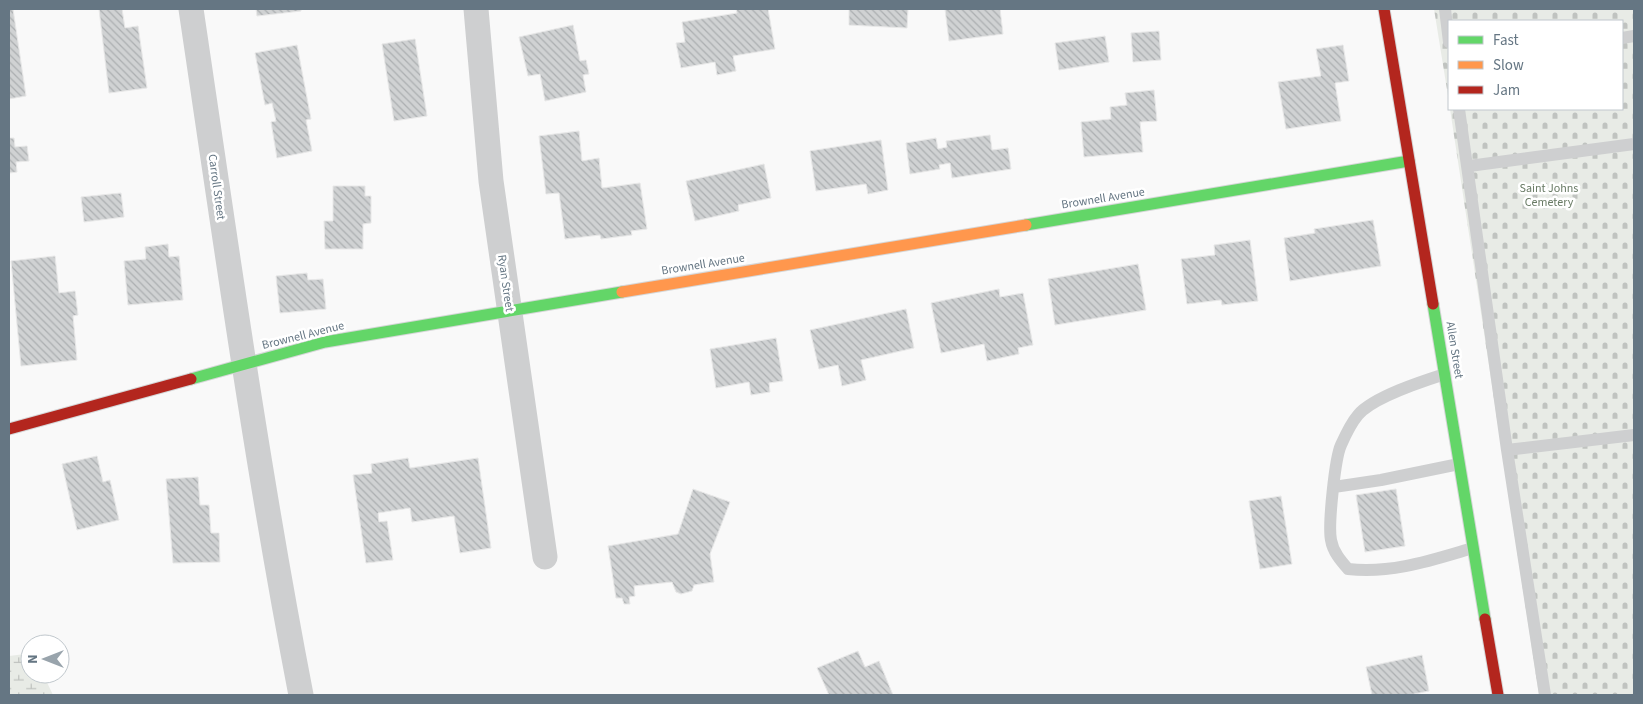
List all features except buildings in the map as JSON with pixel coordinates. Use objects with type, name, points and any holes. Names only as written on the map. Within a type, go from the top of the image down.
[{"type":"street","name":"Carroll Street","points":[[191,9],[243,364],[274,558],[301,695]]},
{"type":"street","name":"Ryan Street","points":[[476,9],[488,153],[545,557]]},
{"type":"street","name":"Allen Street","points":[[1384,9],[1498,695]]},
{"type":"street","name":"Brownell Avenue","points":[[9,429],[325,342],[1409,161]]},
{"type":"lane","points":[[1445,9],[1448,34]]},
{"type":"lane","points":[[1459,110],[1469,166],[1507,450],[1545,695]]},
{"type":"lane","points":[[1469,166],[1634,144]]},
{"type":"lane","points":[[1445,374],[1416,383],[1388,395],[1359,414],[1340,446],[1330,512],[1331,541],[1338,558],[1348,570],[1394,570],[1473,548]]},
{"type":"lane","points":[[1507,450],[1634,434]]},
{"type":"lane","points":[[1334,487],[1381,480],[1459,464]]},
{"type":"green space","name":"Saint Johns Cemetery","points":[[1434,9],[1634,9],[1634,695],[1539,695],[1450,110],[1623,110],[1623,20],[1448,20],[1448,96]]},
{"type":"green space","points":[[20,655],[20,684],[48,684],[53,695],[9,695],[9,656]]},
{"type":"traffic: fast","points":[[1026,225],[1409,161]]},
{"type":"traffic: fast","points":[[191,379],[325,342],[622,292]]},
{"type":"traffic: fast","points":[[1433,304],[1485,619]]},
{"type":"traffic: slow","points":[[622,292],[1026,225]]},
{"type":"traffic: jam","points":[[1384,9],[1433,304]]},
{"type":"traffic: jam","points":[[9,429],[191,379]]},
{"type":"traffic: jam","points":[[1485,619],[1498,695]]}]
